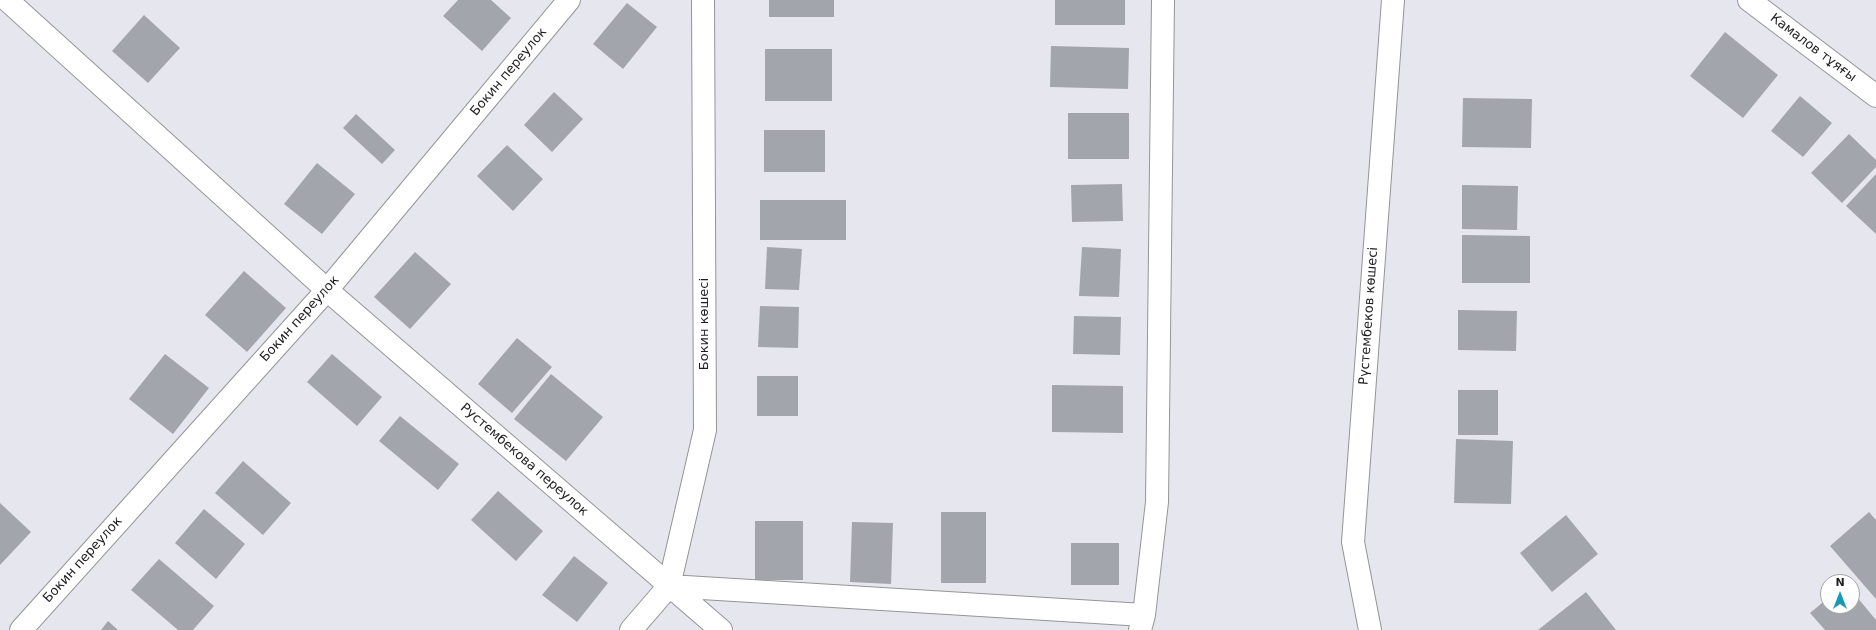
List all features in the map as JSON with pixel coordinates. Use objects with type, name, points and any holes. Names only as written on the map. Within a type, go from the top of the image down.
[{"type":"street","name":"Рустембекова переулок","points":[[7,0],[327,290],[721,630]]},
{"type":"street","name":"Бокин переулок","points":[[21,630],[327,290],[569,0]]},
{"type":"street","name":"Бокин көшесі","points":[[631,630],[670,586],[705,430],[703,0]]},
{"type":"street","points":[[670,586],[1142,623],[1158,502],[1163,0]]},
{"type":"street","name":"Рүстембеков көшесі","points":[[1370,630],[1353,542],[1393,0]]},
{"type":"street","name":"Камалов тұяғы","points":[[1749,0],[1876,96]]},
{"type":"building","points":[[458,0],[491,0],[511,18],[482,51],[443,16]]},
{"type":"building","points":[[769,0],[834,0],[834,17],[769,17]]},
{"type":"building","points":[[1055,0],[1125,0],[1125,25],[1055,25]]},
{"type":"building","points":[[627,3],[657,27],[623,69],[593,44]]},
{"type":"building","points":[[144,15],[180,48],[148,83],[112,51]]},
{"type":"building","points":[[1725,32],[1778,75],[1743,118],[1690,76]]},
{"type":"building","points":[[1051,46],[1129,48],[1128,89],[1050,87]]},
{"type":"building","points":[[765,49],[832,49],[832,101],[765,101]]},
{"type":"building","points":[[554,92],[583,119],[552,152],[524,125]]},
{"type":"building","points":[[1800,96],[1832,123],[1803,157],[1771,131]]},
{"type":"building","points":[[1463,98],[1532,99],[1531,148],[1462,147]]},
{"type":"building","points":[[1068,113],[1129,113],[1129,159],[1068,159]]},
{"type":"building","points":[[356,114],[395,150],[382,164],[343,128]]},
{"type":"building","points":[[764,130],[825,130],[825,172],[764,172]]},
{"type":"building","points":[[1849,134],[1876,160],[1876,167],[1842,203],[1811,173]]},
{"type":"building","points":[[507,145],[543,179],[513,211],[477,176]]},
{"type":"building","points":[[317,163],[355,194],[322,234],[284,204]]},
{"type":"building","points":[[1876,174],[1876,234],[1846,206]]},
{"type":"building","points":[[1122,184],[1123,221],[1072,222],[1071,185]]},
{"type":"building","points":[[1462,185],[1518,186],[1517,230],[1462,229]]},
{"type":"building","points":[[760,200],[846,200],[846,240],[760,240]]},
{"type":"building","points":[[1462,235],[1530,236],[1530,283],[1462,283]]},
{"type":"building","points":[[767,247],[802,249],[799,290],[765,289]]},
{"type":"building","points":[[1082,247],[1121,249],[1119,297],[1079,296]]},
{"type":"building","points":[[415,252],[451,284],[410,329],[374,297]]},
{"type":"building","points":[[244,271],[286,308],[247,352],[205,315]]},
{"type":"building","points":[[760,306],[799,307],[798,348],[758,347]]},
{"type":"building","points":[[1458,310],[1517,311],[1516,351],[1458,350]]},
{"type":"building","points":[[1074,316],[1121,317],[1120,355],[1073,354]]},
{"type":"building","points":[[517,338],[552,367],[512,413],[478,384]]},
{"type":"building","points":[[165,354],[209,388],[173,434],[129,399]]},
{"type":"building","points":[[332,354],[382,397],[357,426],[307,382]]},
{"type":"building","points":[[551,374],[603,417],[566,461],[514,419]]},
{"type":"building","points":[[757,376],[798,376],[798,416],[757,416]]},
{"type":"building","points":[[1052,385],[1123,386],[1123,433],[1052,432]]},
{"type":"building","points":[[1458,390],[1498,390],[1498,435],[1458,435]]},
{"type":"building","points":[[400,416],[459,464],[438,490],[379,441]]},
{"type":"building","points":[[1456,439],[1513,441],[1511,504],[1454,503]]},
{"type":"building","points":[[243,461],[291,503],[263,535],[215,493]]},
{"type":"building","points":[[498,491],[543,531],[516,561],[471,520]]},
{"type":"building","points":[[0,503],[31,532],[0,565]]},
{"type":"building","points":[[204,509],[245,544],[216,579],[175,543]]},
{"type":"building","points":[[941,512],[986,512],[986,583],[941,583]]},
{"type":"building","points":[[1869,512],[1876,520],[1876,599],[1860,581],[1860,574],[1854,574],[1830,546]]},
{"type":"building","points":[[1566,515],[1598,554],[1552,592],[1520,553]]},
{"type":"building","points":[[755,521],[803,521],[803,580],[755,580]]},
{"type":"building","points":[[852,522],[893,523],[891,584],[850,582]]},
{"type":"building","points":[[1071,543],[1119,543],[1119,585],[1071,585]]},
{"type":"building","points":[[574,556],[608,583],[577,622],[542,595]]},
{"type":"building","points":[[159,559],[214,606],[193,630],[178,630],[131,590]]},
{"type":"building","points":[[1586,592],[1616,630],[1538,630]]},
{"type":"building","points":[[1860,601],[1876,620],[1876,630],[1825,630],[1810,613],[1820,605],[1820,614],[1860,614]]},
{"type":"building","points":[[108,621],[118,630],[101,630]]}]
